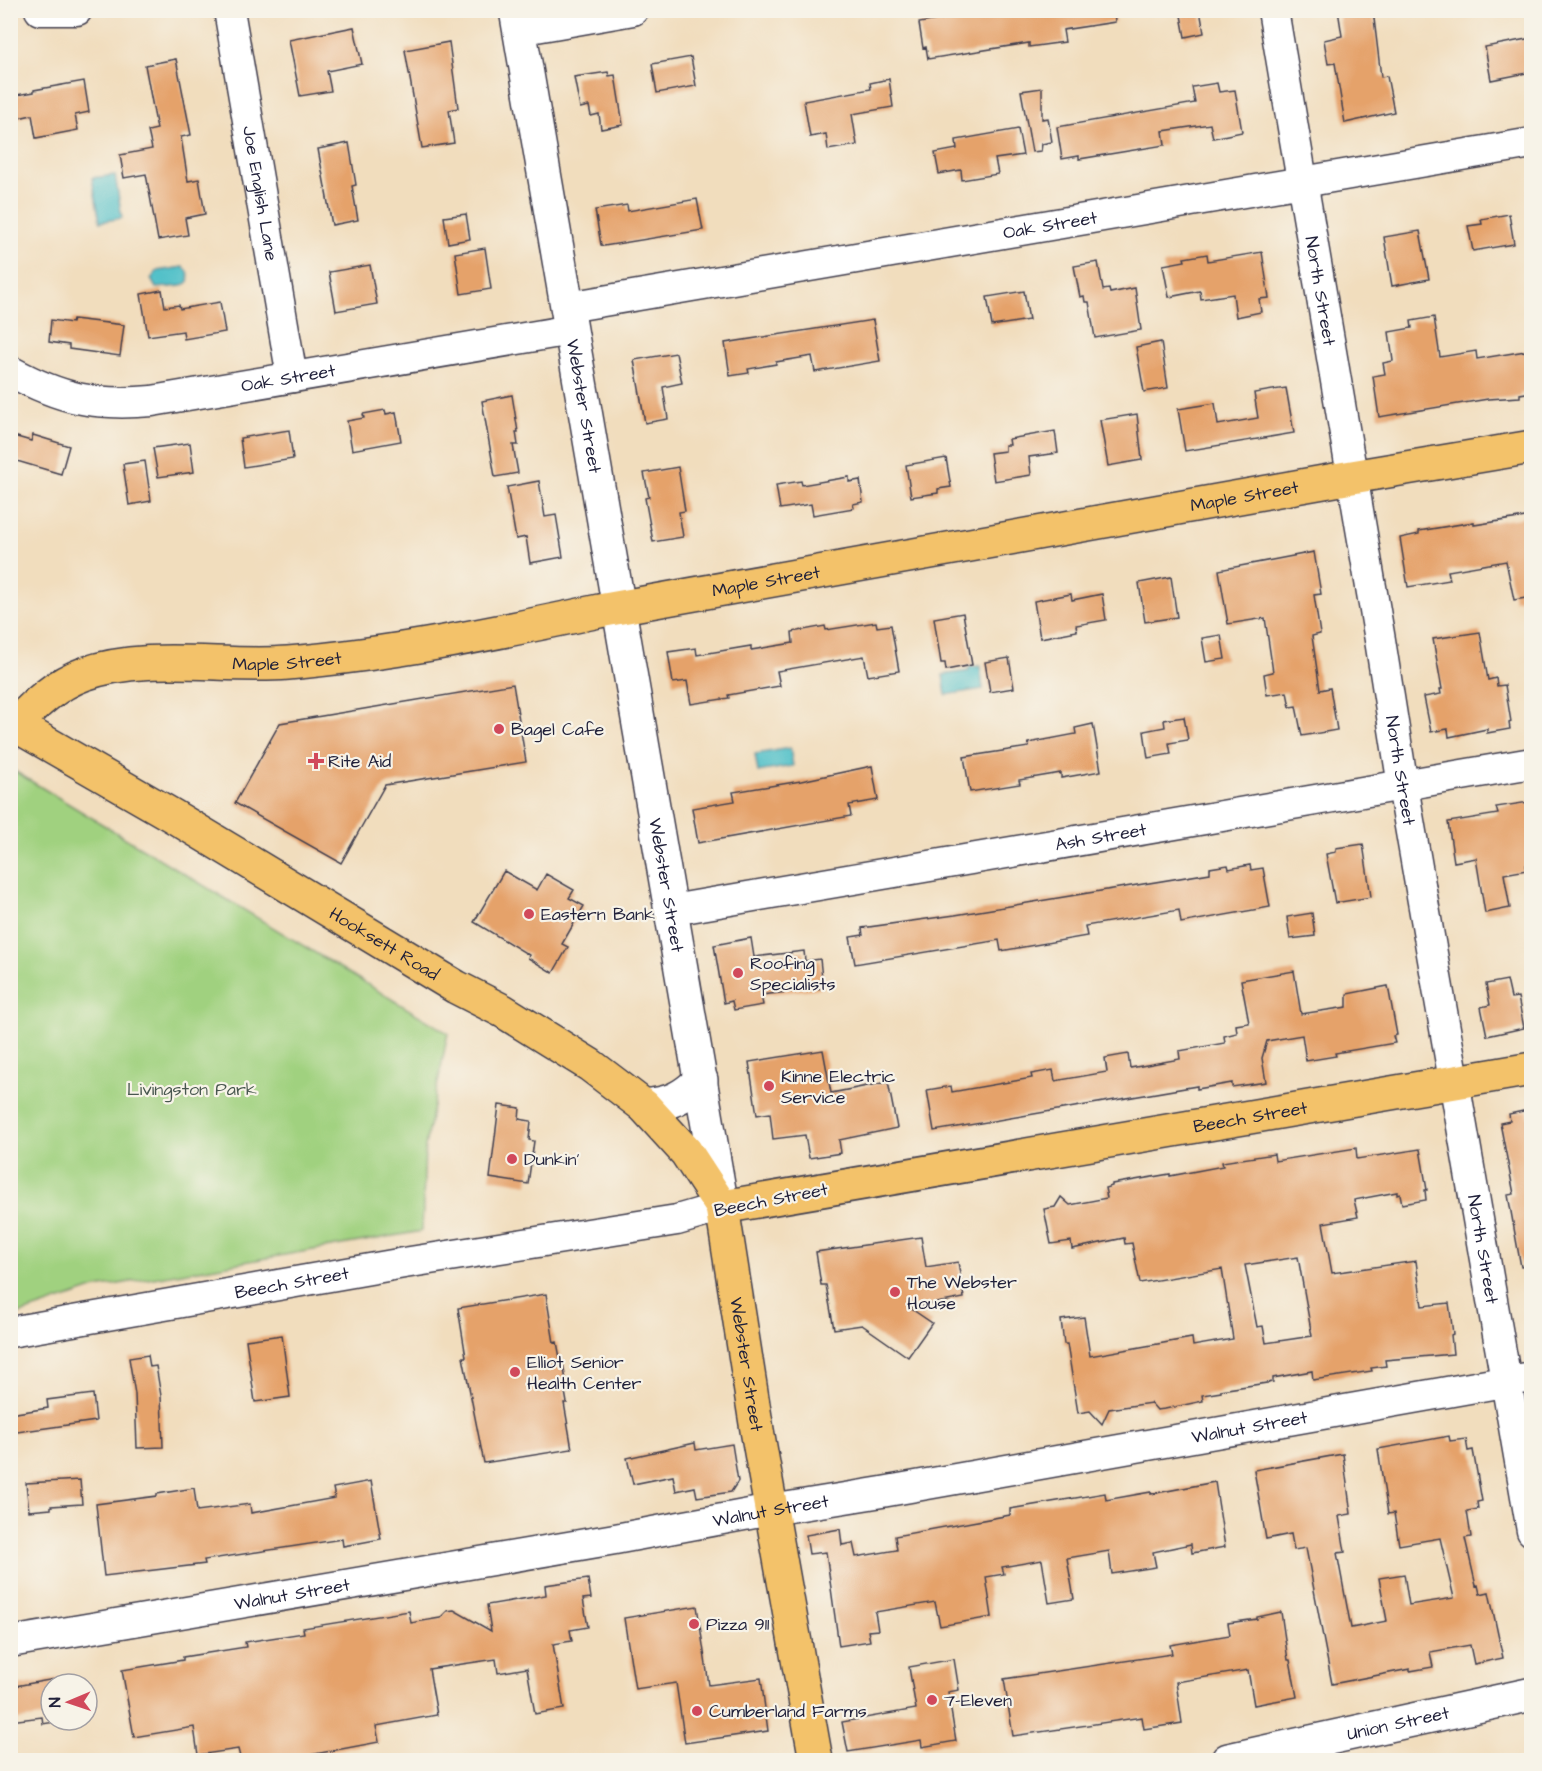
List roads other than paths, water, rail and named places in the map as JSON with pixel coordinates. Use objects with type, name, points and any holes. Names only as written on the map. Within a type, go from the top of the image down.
[{"type":"main road","name":"Maple Street","points":[[13,723],[38,701],[63,684],[85,674],[109,668],[134,664],[250,664],[336,658],[503,632],[618,608],[1532,447]]},
{"type":"main road","name":"Hooksett Road","points":[[13,723],[173,816],[456,987],[503,1011],[590,1065],[644,1106],[686,1152],[722,1207]]},
{"type":"main road","name":"Beech Street","points":[[722,1207],[1532,1069]]},
{"type":"main road","name":"Webster Street","points":[[722,1207],[771,1510],[816,1761]]},
{"type":"street","points":[[40,10],[77,10]]},
{"type":"street","name":"Joe English Lane","points":[[229,10],[292,377]]},
{"type":"street","points":[[518,20],[633,10]]},
{"type":"street","name":"North Street","points":[[1273,10],[1455,1082],[1519,1379],[1532,1531]]},
{"type":"street","name":"Webster Street","points":[[518,20],[722,1207]]},
{"type":"street","name":"Oak Street","points":[[10,371],[35,385],[91,402],[122,404],[152,401],[292,377],[569,318],[1302,182],[1532,143]]},
{"type":"street","name":"Ash Street","points":[[672,910],[1532,764]]},
{"type":"street","points":[[644,1106],[668,1103],[686,1095],[701,1080]]},
{"type":"street","name":"Beech Street","points":[[10,1332],[404,1263],[677,1220],[722,1207]]},
{"type":"street","name":"Walnut Street","points":[[10,1642],[615,1539],[1519,1379]]},
{"type":"street","name":"Union Street","points":[[1228,1761],[1532,1694]]},
{"type":"water","points":[[115,175],[122,218],[100,222],[92,178]]},
{"type":"water","points":[[183,267],[188,273],[188,282],[182,286],[156,288],[151,279],[157,271]]},
{"type":"water","points":[[980,666],[983,689],[946,695],[943,675],[969,671],[969,667]]},
{"type":"water","points":[[790,748],[793,766],[758,772],[755,754]]},
{"type":"place","name":"Bagel Cafe","points":[[499,729]]},
{"type":"place","name":"Rite Aid","points":[[316,761]]},
{"type":"place","name":"Eastern Bank","points":[[529,914]]},
{"type":"place","name":"Roofing Specialists","points":[[738,973]]},
{"type":"place","name":"Kinne Electric Service","points":[[769,1086]]},
{"type":"place","name":"Dunkin'","points":[[512,1159]]},
{"type":"place","name":"The Webster House","points":[[895,1292]]},
{"type":"place","name":"Elliot Senior Health Center","points":[[515,1372]]},
{"type":"place","name":"Pizza 911","points":[[694,1624]]},
{"type":"place","name":"7-Eleven","points":[[932,1700]]},
{"type":"place","name":"Cumberland Farms","points":[[697,1711]]},
{"type":"park label","name":"Livingston Park","points":[[192,1089]]}]
